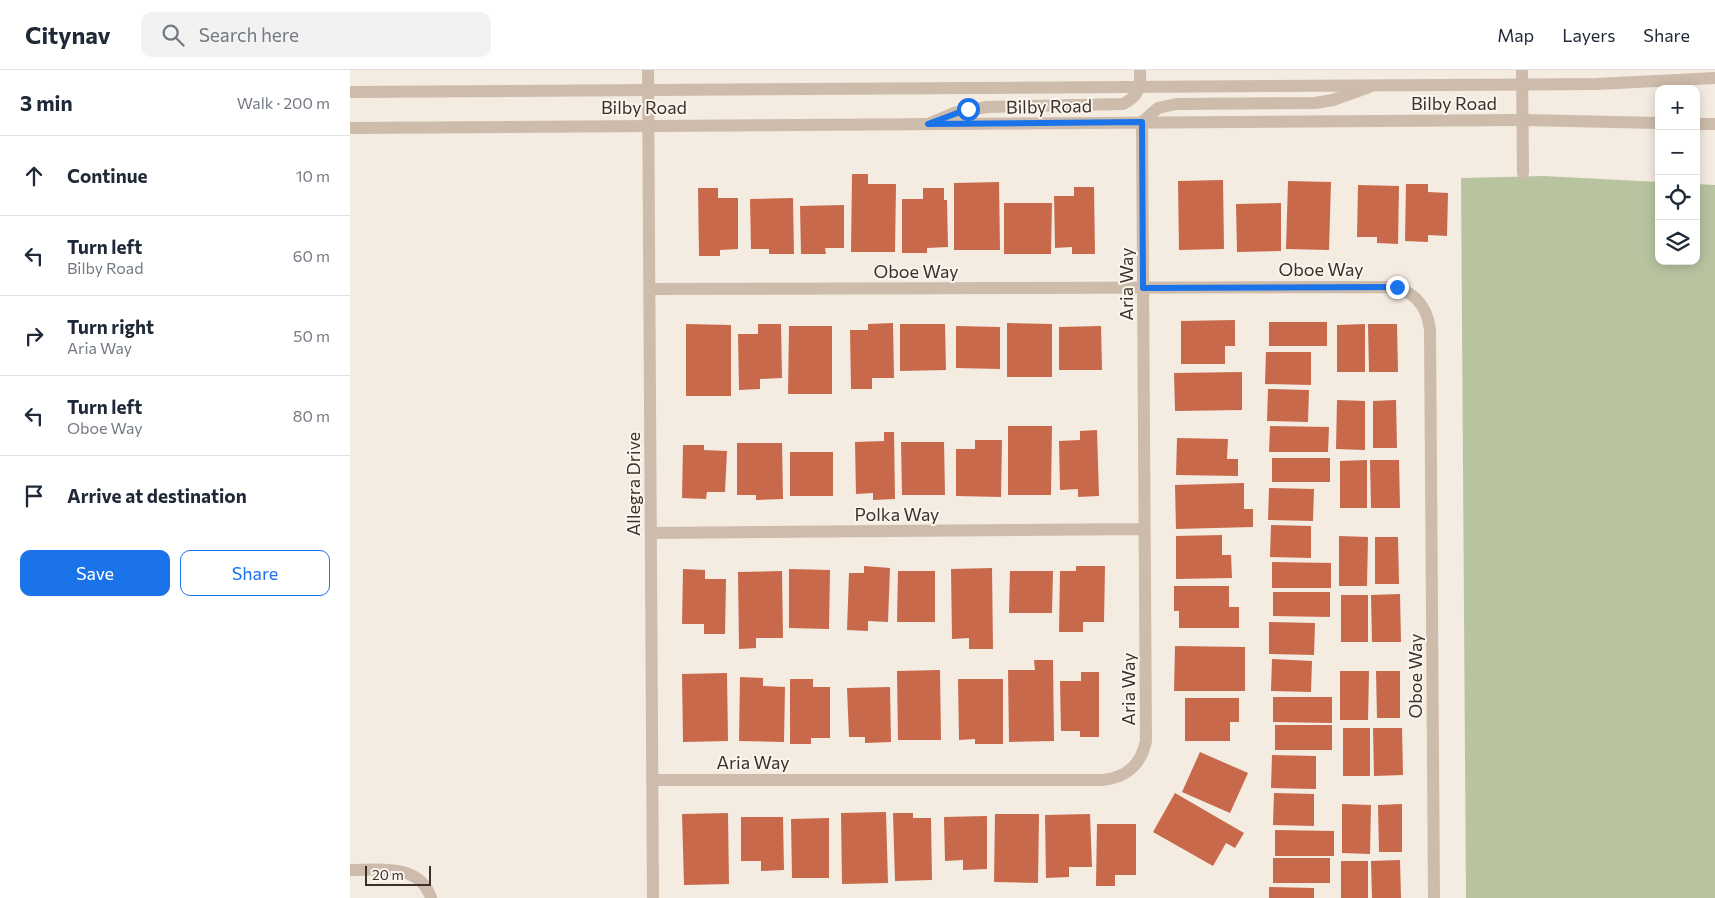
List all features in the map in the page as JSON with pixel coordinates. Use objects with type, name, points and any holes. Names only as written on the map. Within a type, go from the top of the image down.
[{"type":"street","name":"Allegra Drive","points":[[648,70],[653,898]]},
{"type":"street","points":[[928,124],[954,112],[987,107],[1116,106],[1129,101],[1140,87],[1140,70]]},
{"type":"street","points":[[1522,70],[1523,172]]},
{"type":"street","name":"Bilby Road","points":[[350,92],[1369,87],[1633,84],[1684,75],[1715,78]]},
{"type":"street","points":[[1142,122],[1158,108],[1176,104],[1315,102],[1333,100],[1369,87]]},
{"type":"street","name":"Bilby Road","points":[[350,128],[1522,120],[1655,123]]},
{"type":"street","name":"Aria Way","points":[[652,780],[1103,780],[1124,774],[1139,760],[1146,741],[1142,122]]},
{"type":"street","points":[[1700,124],[1715,124]]},
{"type":"street","name":"Oboe Way","points":[[649,289],[1397,287],[1408,292],[1425,307],[1430,330],[1434,898]]},
{"type":"street","name":"Polka Way","points":[[651,533],[1144,529]]},
{"type":"street","points":[[350,870],[403,871],[421,881],[431,898]]},
{"type":"green space","points":[[1544,176],[1655,182],[1655,265],[1700,265],[1700,184],[1715,185],[1715,898],[1466,898],[1461,178]]},
{"type":"building","points":[[852,174],[868,174],[868,184],[896,184],[895,252],[851,252]]},
{"type":"building","points":[[1223,180],[1224,249],[1179,250],[1178,181]]},
{"type":"building","points":[[1288,181],[1331,182],[1329,250],[1286,249]]},
{"type":"building","points":[[999,182],[1000,250],[954,250],[954,183]]},
{"type":"building","points":[[1406,184],[1428,184],[1428,192],[1448,193],[1447,236],[1428,235],[1428,242],[1405,241]]},
{"type":"building","points":[[1358,185],[1399,186],[1398,244],[1377,243],[1377,237],[1357,237]]},
{"type":"building","points":[[1074,187],[1094,187],[1095,254],[1072,254],[1072,247],[1055,248],[1054,196],[1074,196]]},
{"type":"building","points":[[698,188],[718,188],[718,198],[738,198],[738,249],[720,250],[720,256],[699,256]]},
{"type":"building","points":[[923,188],[944,188],[944,200],[947,200],[948,247],[927,248],[927,253],[902,253],[902,199],[923,199]]},
{"type":"building","points":[[793,198],[794,254],[769,254],[769,249],[751,249],[750,199]]},
{"type":"building","points":[[1004,203],[1052,203],[1051,254],[1004,254]]},
{"type":"building","points":[[1281,203],[1281,251],[1237,252],[1236,204]]},
{"type":"building","points":[[844,205],[844,248],[825,248],[826,254],[801,254],[800,206]]},
{"type":"building","points":[[1235,320],[1235,346],[1225,346],[1225,364],[1181,364],[1181,321]]},
{"type":"building","points":[[1269,322],[1327,322],[1327,346],[1269,346]]},
{"type":"building","points":[[893,323],[894,378],[872,378],[872,389],[851,389],[850,330],[868,330],[868,324]]},
{"type":"building","points":[[1007,323],[1052,324],[1052,377],[1007,377]]},
{"type":"building","points":[[686,324],[731,325],[731,396],[686,396]]},
{"type":"building","points":[[758,324],[781,324],[782,378],[760,379],[760,389],[739,390],[738,334],[758,334]]},
{"type":"building","points":[[900,324],[945,324],[946,370],[900,371]]},
{"type":"building","points":[[1365,324],[1365,372],[1337,372],[1337,325]]},
{"type":"building","points":[[1368,324],[1397,324],[1398,372],[1369,372]]},
{"type":"building","points":[[789,326],[832,326],[832,394],[788,394]]},
{"type":"building","points":[[956,326],[1000,327],[1000,369],[956,368]]},
{"type":"building","points":[[1101,326],[1102,370],[1059,370],[1059,327]]},
{"type":"building","points":[[1266,352],[1311,352],[1311,385],[1265,384]]},
{"type":"building","points":[[1242,372],[1242,410],[1175,411],[1174,373]]},
{"type":"building","points":[[1268,389],[1309,390],[1308,422],[1267,421]]},
{"type":"building","points":[[1337,400],[1365,401],[1365,450],[1336,449]]},
{"type":"building","points":[[1396,400],[1397,448],[1373,448],[1373,401]]},
{"type":"building","points":[[1008,426],[1052,426],[1051,495],[1008,495]]},
{"type":"building","points":[[1270,426],[1329,427],[1328,452],[1269,452]]},
{"type":"building","points":[[1097,430],[1099,496],[1078,497],[1078,489],[1060,490],[1059,441],[1080,440],[1080,431]]},
{"type":"building","points":[[884,432],[894,432],[895,499],[873,500],[873,493],[856,494],[855,442],[884,441]]},
{"type":"building","points":[[1177,438],[1228,439],[1227,459],[1238,459],[1238,476],[1176,475]]},
{"type":"building","points":[[975,440],[1002,440],[1001,497],[956,496],[956,449],[975,449]]},
{"type":"building","points":[[901,442],[944,442],[945,495],[902,495]]},
{"type":"building","points":[[737,443],[782,443],[783,499],[756,500],[756,495],[737,495]]},
{"type":"building","points":[[683,445],[704,445],[704,450],[727,451],[725,492],[707,492],[706,499],[682,498]]},
{"type":"building","points":[[790,452],[833,452],[833,496],[790,496]]},
{"type":"building","points":[[1272,458],[1330,458],[1330,482],[1272,482]]},
{"type":"building","points":[[1367,460],[1367,508],[1340,508],[1340,461]]},
{"type":"building","points":[[1370,460],[1399,460],[1400,508],[1371,508]]},
{"type":"building","points":[[1244,483],[1244,509],[1253,509],[1253,527],[1176,529],[1175,485]]},
{"type":"building","points":[[1269,488],[1314,489],[1313,521],[1268,520]]},
{"type":"building","points":[[1271,525],[1311,526],[1311,558],[1270,557]]},
{"type":"building","points":[[1222,535],[1222,555],[1231,555],[1232,578],[1176,579],[1176,536]]},
{"type":"building","points":[[1339,536],[1368,537],[1367,586],[1339,586]]},
{"type":"building","points":[[1375,537],[1398,537],[1399,584],[1375,584]]},
{"type":"building","points":[[1272,562],[1331,563],[1331,588],[1272,588]]},
{"type":"building","points":[[864,566],[890,568],[888,622],[868,621],[868,631],[847,630],[849,573],[864,573]]},
{"type":"building","points":[[1076,566],[1105,566],[1104,622],[1083,622],[1083,632],[1059,632],[1060,571],[1076,571]]},
{"type":"building","points":[[992,568],[993,649],[969,649],[969,638],[952,639],[951,569]]},
{"type":"building","points":[[683,569],[705,570],[705,579],[726,579],[725,634],[704,634],[704,624],[682,624]]},
{"type":"building","points":[[789,569],[830,570],[829,629],[789,628]]},
{"type":"building","points":[[782,571],[783,638],[756,638],[756,648],[739,649],[738,572]]},
{"type":"building","points":[[898,571],[935,571],[935,622],[897,622]]},
{"type":"building","points":[[1010,571],[1053,571],[1052,613],[1009,613]]},
{"type":"building","points":[[1174,586],[1229,586],[1229,607],[1239,607],[1239,628],[1179,628],[1179,611],[1174,611]]},
{"type":"building","points":[[1273,592],[1330,592],[1330,617],[1273,616]]},
{"type":"building","points":[[1400,594],[1401,642],[1372,642],[1371,595]]},
{"type":"building","points":[[1341,595],[1368,595],[1368,642],[1341,642]]},
{"type":"building","points":[[1269,622],[1315,623],[1314,655],[1269,654]]},
{"type":"building","points":[[1175,646],[1245,647],[1245,691],[1174,691]]},
{"type":"building","points":[[1272,659],[1312,661],[1311,692],[1271,691]]},
{"type":"building","points":[[1034,660],[1053,660],[1054,741],[1009,742],[1008,670],[1035,670]]},
{"type":"building","points":[[940,670],[941,740],[898,740],[897,671]]},
{"type":"building","points":[[1340,671],[1369,671],[1368,720],[1340,720]]},
{"type":"building","points":[[1376,671],[1400,671],[1400,718],[1377,718]]},
{"type":"building","points":[[1081,672],[1099,672],[1099,737],[1080,737],[1080,731],[1061,731],[1060,681],[1081,681]]},
{"type":"building","points":[[727,673],[728,741],[683,742],[682,674]]},
{"type":"building","points":[[740,677],[763,678],[763,686],[785,687],[784,742],[739,741]]},
{"type":"building","points":[[790,679],[813,679],[813,687],[830,687],[830,738],[811,738],[811,744],[790,744]]},
{"type":"building","points":[[958,679],[1003,679],[1003,744],[975,744],[975,739],[959,740]]},
{"type":"building","points":[[890,687],[891,742],[865,743],[865,737],[849,737],[847,688]]},
{"type":"building","points":[[1273,697],[1332,697],[1332,723],[1273,722]]},
{"type":"building","points":[[1185,698],[1239,698],[1239,722],[1230,722],[1230,741],[1185,741]]},
{"type":"building","points":[[1275,725],[1332,725],[1332,750],[1275,750]]},
{"type":"building","points":[[1343,728],[1370,728],[1370,776],[1343,776]]},
{"type":"building","points":[[1373,728],[1402,728],[1403,775],[1374,776]]},
{"type":"building","points":[[1200,752],[1248,773],[1230,813],[1182,792]]},
{"type":"building","points":[[1272,755],[1316,756],[1316,789],[1271,788]]},
{"type":"building","points":[[1175,793],[1244,833],[1235,848],[1226,843],[1213,866],[1153,832]]},
{"type":"building","points":[[1274,793],[1314,794],[1314,826],[1273,825]]},
{"type":"building","points":[[1342,804],[1371,805],[1370,854],[1342,853]]},
{"type":"building","points":[[1402,804],[1402,852],[1379,852],[1378,805]]},
{"type":"building","points":[[886,812],[888,883],[842,884],[841,813]]},
{"type":"building","points":[[728,813],[729,884],[684,885],[682,814]]},
{"type":"building","points":[[893,813],[913,813],[913,818],[931,818],[932,880],[895,881]]},
{"type":"building","points":[[995,814],[1039,814],[1038,883],[994,882]]},
{"type":"building","points":[[1090,814],[1092,867],[1069,867],[1069,877],[1046,878],[1045,815]]},
{"type":"building","points":[[987,816],[987,869],[963,870],[963,860],[945,861],[944,817]]},
{"type":"building","points":[[741,817],[783,817],[784,870],[761,871],[761,861],[741,861]]},
{"type":"building","points":[[829,818],[829,878],[792,878],[791,819]]},
{"type":"building","points":[[1097,824],[1136,824],[1136,875],[1115,875],[1115,886],[1096,886]]},
{"type":"building","points":[[1275,830],[1334,831],[1334,856],[1275,856]]},
{"type":"building","points":[[1273,858],[1330,858],[1330,883],[1273,883]]},
{"type":"building","points":[[1400,860],[1401,898],[1372,898],[1371,861]]},
{"type":"building","points":[[1341,861],[1368,861],[1368,898],[1341,898]]},
{"type":"building","points":[[1269,887],[1314,888],[1314,898],[1269,898]]},
{"type":"route","points":[[968,109],[954,112],[928,124],[1142,122],[1143,288],[1397,287]]}]
